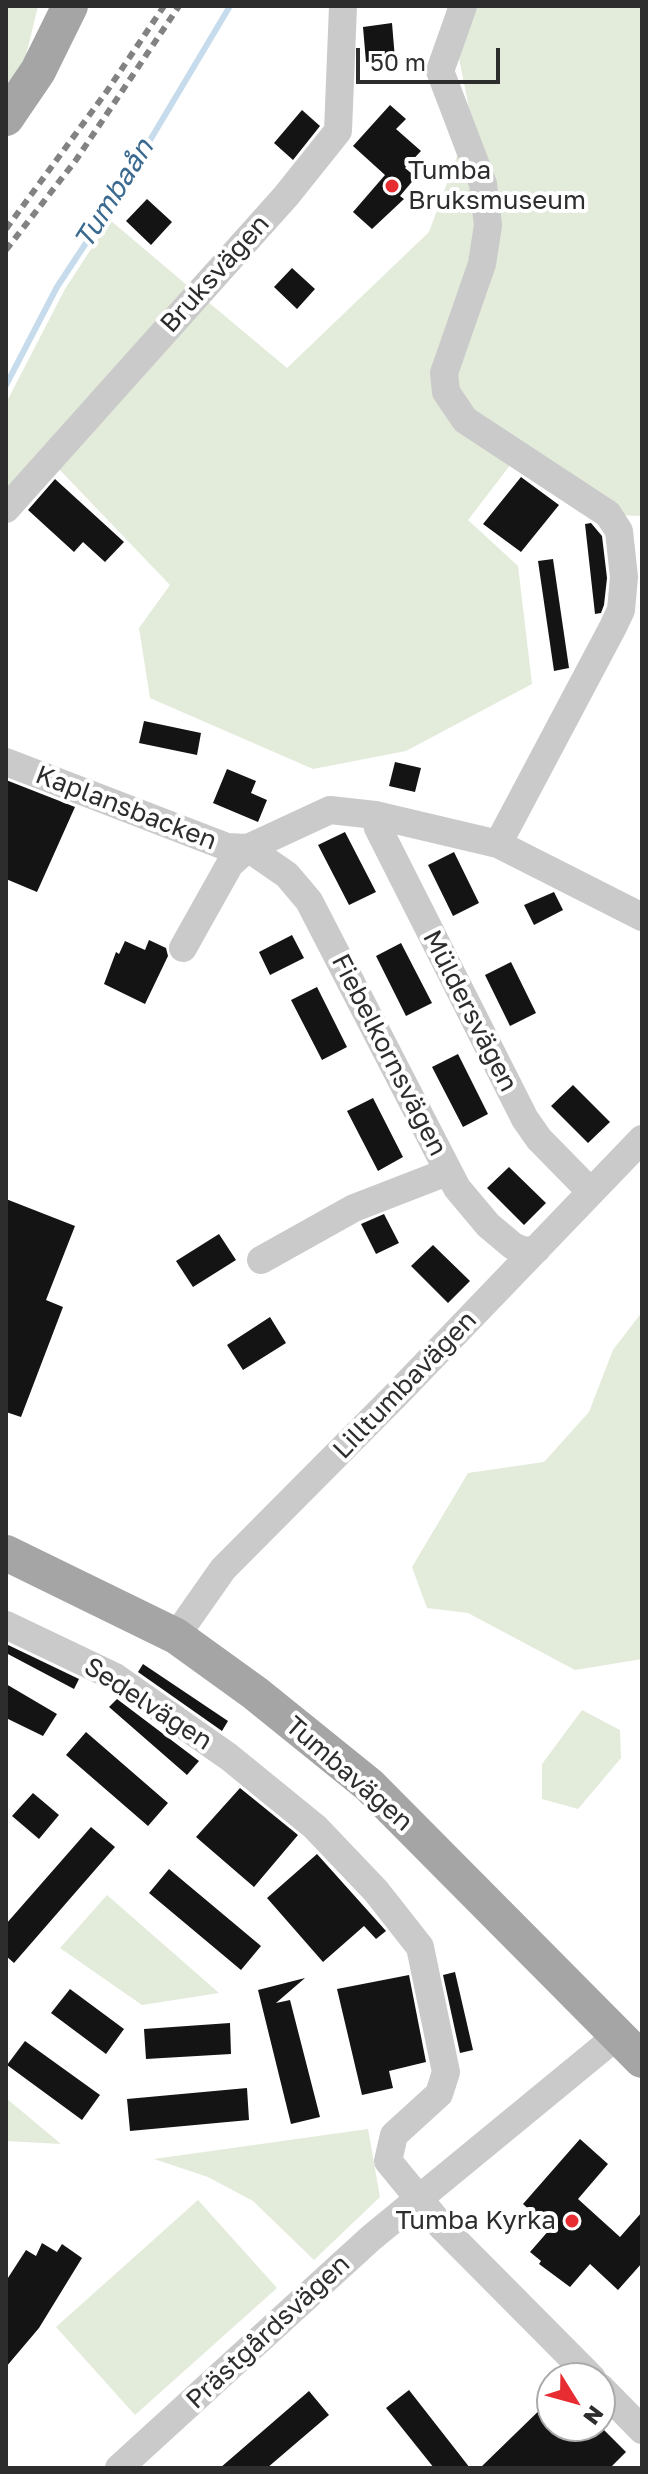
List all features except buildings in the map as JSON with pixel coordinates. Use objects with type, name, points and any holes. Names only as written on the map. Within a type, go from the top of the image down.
[{"type":"main road","points":[[6,118],[38,71],[70,6]]},
{"type":"main road","name":"Tumbavägen","points":[[6,1553],[176,1636],[255,1693],[369,1785],[630,2048]]},
{"type":"street","name":"Bruksvägen","points":[[6,509],[286,196],[338,131],[343,6]]},
{"type":"street","points":[[463,6],[440,71],[483,184],[488,225],[482,264],[447,364],[445,384],[449,401],[465,420],[608,514],[619,531],[624,594],[621,610],[498,844]]},
{"type":"street","name":"Kaplansbacken","points":[[6,762],[227,847],[248,848]]},
{"type":"street","points":[[183,948],[230,864],[248,848],[330,810],[375,815],[498,844],[642,917]]},
{"type":"street","name":"Müldersvägen","points":[[375,815],[378,828],[525,1119],[539,1139],[591,1192]]},
{"type":"street","name":"Fiebelkornsvägen","points":[[248,848],[287,875],[309,901],[447,1172],[466,1200],[505,1239],[524,1251],[537,1249]]},
{"type":"street","name":"Lilltumbavägen","points":[[176,1636],[223,1569],[642,1139]]},
{"type":"street","points":[[261,1260],[354,1208],[447,1172]]},
{"type":"street","name":"Sedelvägen","points":[[6,1625],[115,1677],[242,1768],[315,1827],[376,1891],[420,1947],[446,2072],[439,2094],[394,2135],[387,2153],[392,2168],[417,2197]]},
{"type":"street","name":"Prästgårdsvägen","points":[[119,2468],[417,2197],[630,2048]]},
{"type":"street","points":[[417,2197],[577,2362]]},
{"type":"street","points":[[616,2403],[642,2430]]},
{"type":"green space","points":[[6,6],[38,6],[23,68],[6,90]]},
{"type":"green space","points":[[476,6],[642,6],[642,516],[582,514],[511,464],[468,520],[518,566],[532,684],[406,751],[313,769],[150,698],[139,628],[170,585],[58,468],[207,301],[287,368],[429,232],[471,118],[457,48]]},
{"type":"green space","points":[[110,220],[188,286],[6,490],[6,403],[65,289]]},
{"type":"green space","points":[[642,1312],[642,1659],[575,1670],[468,1613],[427,1608],[412,1567],[468,1473],[544,1462],[589,1412],[613,1350]]},
{"type":"green space","points":[[582,1710],[620,1730],[621,1758],[578,1809],[542,1799],[542,1764]]},
{"type":"green space","points":[[107,1895],[219,1993],[142,2005],[60,1948]]},
{"type":"green space","points":[[6,2098],[61,2144],[6,2141]]},
{"type":"green space","points":[[368,2129],[380,2197],[314,2260],[253,2201],[208,2177],[154,2159]]},
{"type":"green space","points":[[198,2200],[277,2288],[135,2415],[56,2327]]},
{"type":"waterway","name":"Tumbaån","points":[[6,385],[57,287],[115,199],[230,6]]},
{"type":"railway","points":[[6,229],[107,91],[164,6]]},
{"type":"railway","points":[[6,250],[76,160],[179,6]]},
{"type":"place","name":"Tumba Bruksmuseum","points":[[392,186]]},
{"type":"place","name":"Tumba Kyrka","points":[[572,2221]]}]
